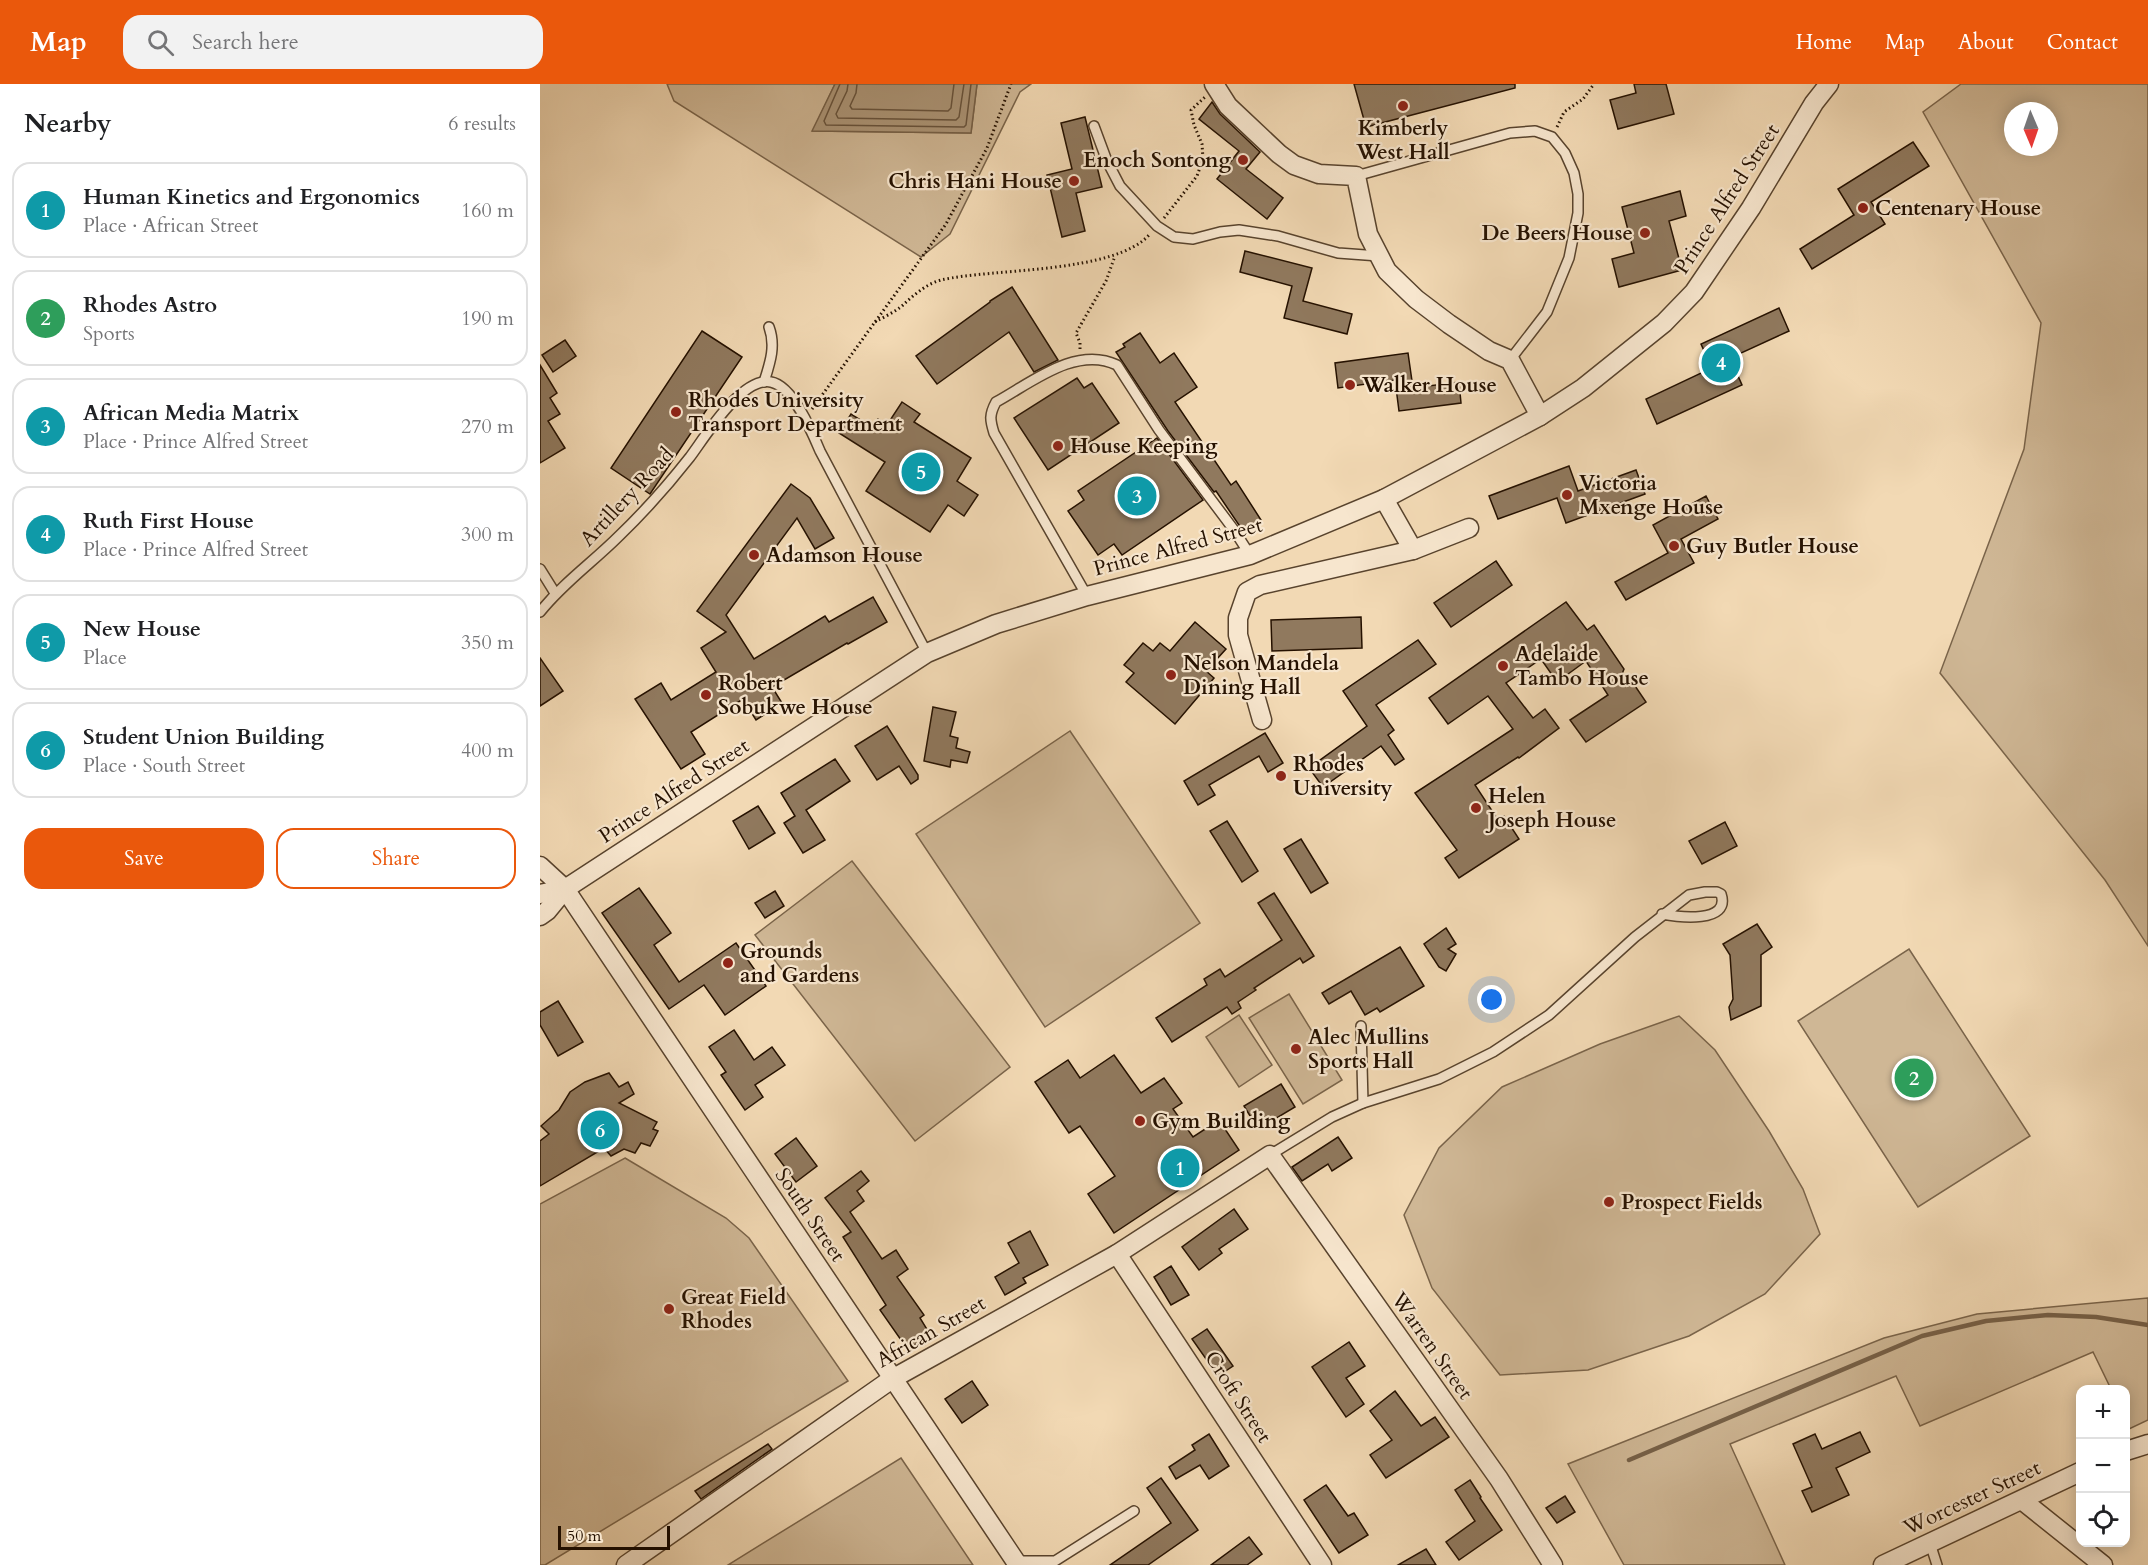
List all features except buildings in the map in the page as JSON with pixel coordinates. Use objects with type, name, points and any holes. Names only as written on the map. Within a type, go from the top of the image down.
[{"type":"street","points":[[1807,84],[1814,103]]},
{"type":"street","name":"Prince Alfred Street","points":[[540,916],[565,889],[927,653],[996,624],[1087,596],[1250,555],[1384,499],[1540,416],[1583,388],[1628,352],[1664,323],[1694,292],[1751,208],[1814,103],[1829,84]]},
{"type":"street","points":[[1214,86],[1228,106],[1294,165],[1319,174],[1356,176],[1368,234],[1388,272],[1416,299],[1489,351],[1510,360],[1540,416]]},
{"type":"street","points":[[1384,499],[1413,550]]},
{"type":"street","points":[[1262,720],[1238,635],[1238,618],[1247,592],[1260,585],[1413,550],[1469,528]]},
{"type":"street","name":"South Street","points":[[540,866],[565,889],[1017,1563]]},
{"type":"street","name":"Prince Alfred Street","points":[[540,894],[565,889]]},
{"type":"street","name":"African Street","points":[[626,1565],[892,1378],[1117,1254],[1270,1155]]},
{"type":"street","name":"Warren Street","points":[[1270,1155],[1499,1479],[1553,1565]]},
{"type":"street","name":"Croft Street","points":[[1117,1254],[1323,1565]]},
{"type":"street","points":[[2130,1450],[2148,1444]]},
{"type":"street","name":"Worcester Street","points":[[1883,1565],[2076,1474]]},
{"type":"street","points":[[2023,1501],[2103,1565]]},
{"type":"lane","points":[[1094,126],[1107,161],[1120,186],[1157,226],[1174,237],[1193,239],[1239,230],[1278,236],[1338,254],[1379,256]]},
{"type":"lane","points":[[1356,176],[1510,133],[1535,131],[1552,137],[1565,153],[1574,173],[1578,194],[1578,213],[1569,258],[1547,312],[1510,360]]},
{"type":"lane","points":[[769,327],[772,337],[771,360],[764,382],[780,386],[805,418],[820,451],[927,653]]},
{"type":"lane","points":[[1087,596],[994,433],[990,419],[996,402],[1062,365],[1078,360],[1105,360],[1117,365],[1159,429],[1250,555]]},
{"type":"lane","name":"Artillery Road","points":[[540,612],[555,593],[619,536],[668,485],[733,401],[749,387],[764,382]]},
{"type":"lane","points":[[540,569],[555,593]]},
{"type":"lane","points":[[1270,1155],[1332,1117],[1363,1103],[1438,1079],[1467,1066],[1520,1035],[1557,1009],[1635,937],[1662,914],[1689,896],[1717,892],[1723,898],[1720,909],[1712,914],[1678,917],[1662,914]]},
{"type":"lane","points":[[1361,1026],[1363,1103]]},
{"type":"lane","points":[[1017,1563],[1055,1561],[1134,1511]]},
{"type":"lane","points":[[1930,1543],[1937,1565]]},
{"type":"path","points":[[805,418],[946,224],[987,148],[1011,84]]},
{"type":"path","points":[[1552,137],[1564,112],[1583,99],[1594,84]]},
{"type":"path","points":[[875,322],[901,306],[914,294],[939,280],[1054,267],[1115,256],[1133,249],[1145,240],[1197,176],[1203,159],[1202,144],[1191,110],[1214,86]]},
{"type":"path","points":[[1078,360],[1080,343],[1076,333],[1106,281],[1115,256]]},
{"type":"shaded area","points":[[667,84],[835,84],[813,131],[971,133],[977,84],[1031,84],[1020,92],[950,234],[921,257],[674,101]]},
{"type":"shaded area","points":[[1961,84],[2148,84],[2148,946],[2105,880],[1940,673],[2024,449],[2041,323],[1923,112]]},
{"type":"shaded area","points":[[1070,731],[1200,923],[1045,1027],[916,834]]},
{"type":"shaded area","points":[[852,861],[1010,1067],[915,1141],[755,935]]},
{"type":"shaded area","points":[[1909,949],[2030,1136],[1918,1207],[1798,1021]]},
{"type":"shaded area","name":"Alec Mullins Sports Hall","points":[[1289,994],[1342,1080],[1303,1104],[1249,1018]]},
{"type":"shaded area","points":[[1239,1015],[1272,1065],[1239,1087],[1206,1037]]},
{"type":"shaded area","name":"Prospect Fields","points":[[1679,1016],[1715,1050],[1769,1131],[1803,1189],[1820,1234],[1765,1294],[1689,1336],[1588,1370],[1500,1375],[1432,1288],[1404,1215],[1439,1148],[1502,1087],[1600,1044]]},
{"type":"shaded area","name":"Great Field Rhodes","points":[[625,1158],[726,1218],[749,1238],[848,1381],[545,1565],[540,1565],[540,1204]]},
{"type":"shaded area","points":[[2148,1298],[2148,1420],[2130,1429],[2130,1385],[2109,1385],[2093,1352],[1920,1426],[1896,1376],[1730,1444],[1785,1565],[1624,1565],[1568,1464],[1884,1338],[1977,1314]]},
{"type":"shaded area","points":[[901,1458],[973,1565],[728,1565]]},
{"type":"water","points":[[835,84],[977,84],[971,133],[812,131]]},
{"type":"waterway","points":[[1629,1460],[1922,1336],[1986,1321],[2048,1315],[2096,1317],[2148,1325]]},
{"type":"place","name":"Kimberly West Hall","points":[[1403,106]]},
{"type":"place","name":"Enoch Sontong","points":[[1243,160]]},
{"type":"place","name":"Chris Hani House","points":[[1074,181]]},
{"type":"place","name":"Centenary House","points":[[1863,208]]},
{"type":"place","name":"De Beers House","points":[[1645,233]]},
{"type":"place","name":"Ruth First House","points":[[1721,363]]},
{"type":"place","name":"Walker House","points":[[1350,385]]},
{"type":"place","name":"Rhodes University Transport Department","points":[[676,412]]},
{"type":"place","name":"House Keeping","points":[[1058,446]]},
{"type":"place","name":"New House","points":[[921,472]]},
{"type":"place","name":"Victoria Mxenge House","points":[[1567,495]]},
{"type":"place","name":"African Media Matrix","points":[[1137,496]]},
{"type":"place","name":"Guy Butler House","points":[[1674,546]]},
{"type":"place","name":"Adamson House","points":[[754,555]]},
{"type":"place","name":"Adelaide Tambo House","points":[[1503,666]]},
{"type":"place","name":"Nelson Mandela Dining Hall","points":[[1171,675]]},
{"type":"place","name":"Robert Sobukwe House","points":[[706,695]]},
{"type":"place","name":"Rhodes University","points":[[1281,776]]},
{"type":"place","name":"Helen Joseph House","points":[[1476,808]]},
{"type":"place","name":"Grounds and Gardens","points":[[728,963]]},
{"type":"place","name":"Alec Mullins Sports Hall","points":[[1296,1049]]},
{"type":"place","name":"Rhodes Astro","points":[[1914,1078]]},
{"type":"place","name":"Gym Building","points":[[1140,1121]]},
{"type":"place","name":"Student Union Building","points":[[600,1130]]},
{"type":"place","name":"Human Kinetics and Ergonomics","points":[[1180,1168]]},
{"type":"place","name":"Prospect Fields","points":[[1609,1202]]},
{"type":"place","name":"Great Field Rhodes","points":[[669,1309]]}]
